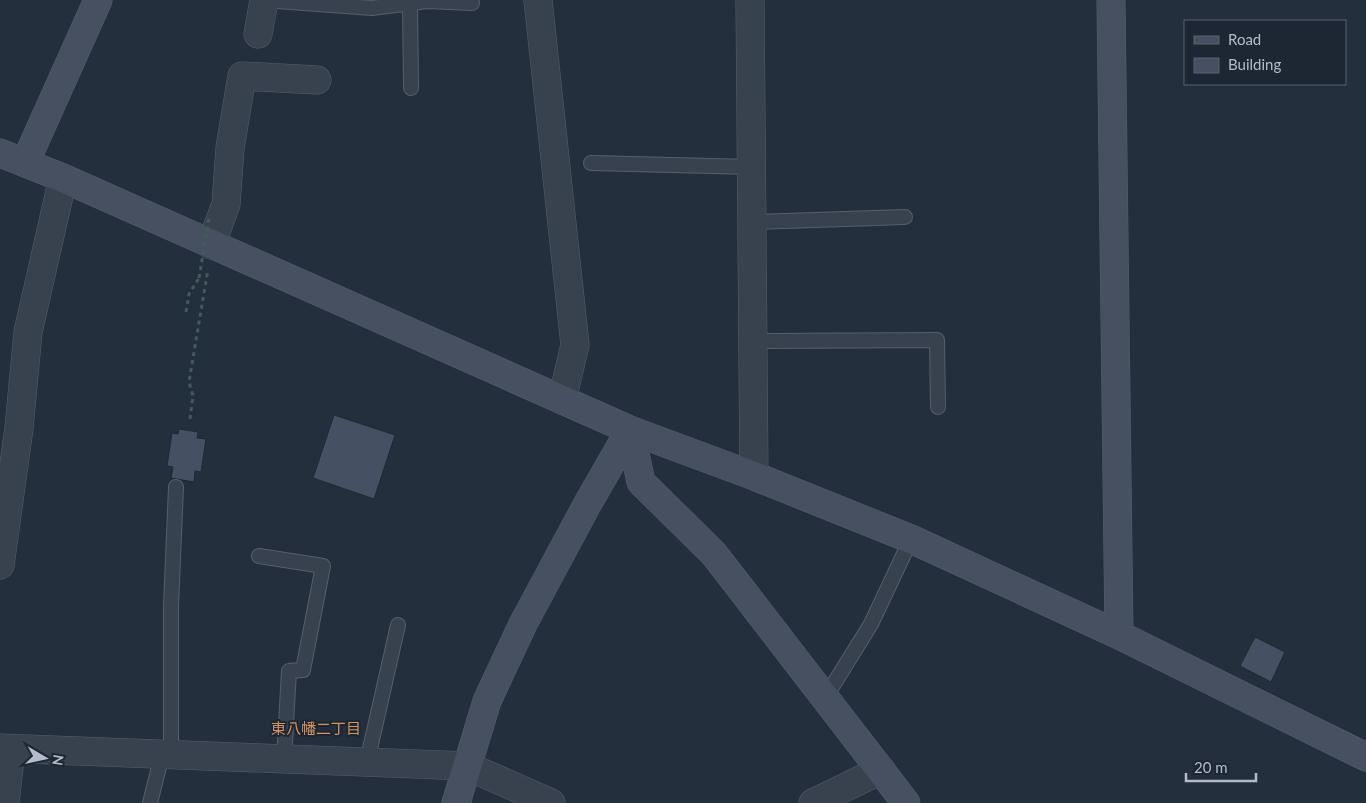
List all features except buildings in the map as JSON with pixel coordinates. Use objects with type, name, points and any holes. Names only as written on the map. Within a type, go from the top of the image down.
[{"type":"street","points":[[25,163],[98,0]]},
{"type":"street","points":[[258,34],[264,0]]},
{"type":"street","points":[[538,0],[575,345],[562,400]]},
{"type":"street","points":[[750,0],[754,476]]},
{"type":"street","points":[[1111,0],[1119,635]]},
{"type":"street","points":[[210,254],[226,204],[230,148],[242,76],[316,80]]},
{"type":"street","points":[[0,153],[63,178],[210,254],[630,430],[754,476],[911,539],[1119,635],[1366,757]]},
{"type":"street","points":[[0,565],[6,480],[19,428],[28,332],[63,178]]},
{"type":"street","points":[[630,430],[641,482],[714,554],[906,803]]},
{"type":"street","points":[[456,803],[487,701],[522,624],[630,430]]},
{"type":"street","points":[[5,803],[6,749],[466,766],[551,803]]},
{"type":"street","points":[[813,803],[881,770]]},
{"type":"lane","points":[[264,0],[372,8],[427,1],[472,2]]},
{"type":"lane","points":[[410,3],[411,88]]},
{"type":"lane","points":[[591,163],[752,167]]},
{"type":"lane","points":[[752,222],[905,216]]},
{"type":"lane","points":[[753,341],[937,340],[938,407]]},
{"type":"lane","points":[[150,803],[166,755],[176,487]]},
{"type":"lane","points":[[825,698],[871,624],[911,539]]},
{"type":"lane","points":[[259,556],[323,566],[303,670],[289,671],[284,759]]},
{"type":"lane","points":[[368,762],[398,625]]},
{"type":"path","points":[[186,312],[189,294],[199,278],[208,218]]},
{"type":"path","points":[[190,420],[193,396],[189,382],[210,254]]},
{"type":"district","name":"東八幡二丁目","points":[[316,728]]}]
